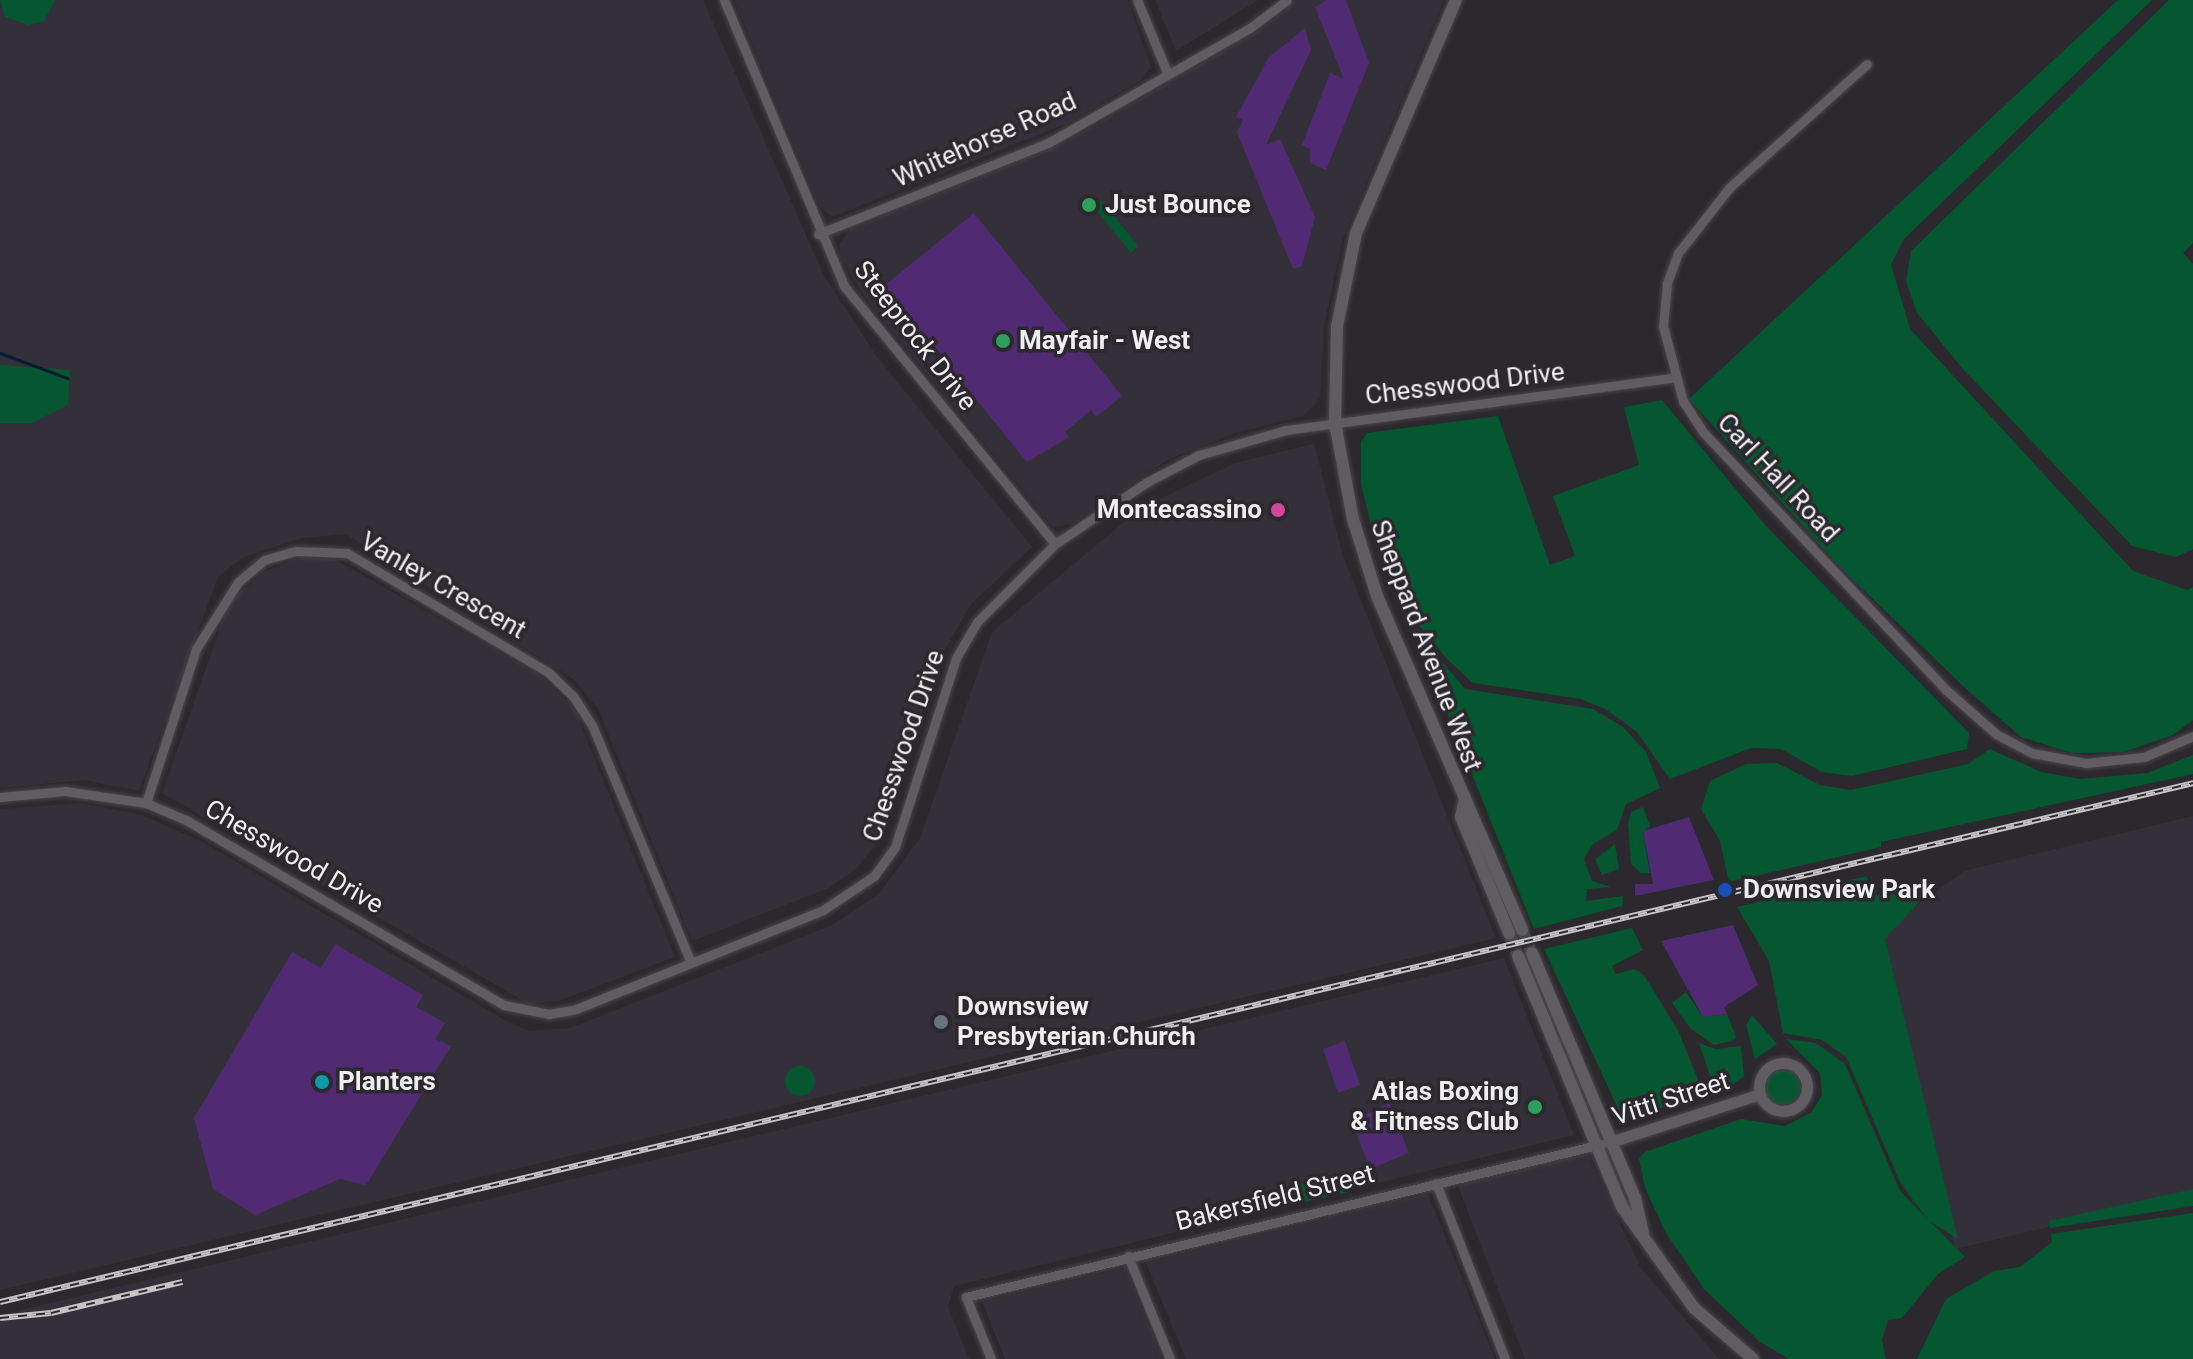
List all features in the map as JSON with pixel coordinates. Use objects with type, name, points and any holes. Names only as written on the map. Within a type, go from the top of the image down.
[{"type":"main road","name":"Sheppard Avenue West","points":[[1456,0],[1356,233],[1337,326],[1335,423],[1350,507],[1377,596],[1515,932]]},
{"type":"main road","points":[[1532,953],[1610,1142],[1644,1235]]},
{"type":"main road","points":[[1518,956],[1622,1207],[1694,1308],[1753,1359]]},
{"type":"street","name":"Steeprock Drive","points":[[724,0],[818,234],[855,301],[1055,544]]},
{"type":"street","points":[[1137,0],[1167,72]]},
{"type":"street","name":"Whitehorse Road","points":[[818,234],[1048,143],[1167,72],[1250,28],[1287,0]]},
{"type":"street","name":"Carl Hall Road","points":[[1867,64],[1730,187],[1686,241],[1663,309],[1673,378],[1704,433],[1962,707],[1996,734],[2032,753],[2086,763],[2144,757],[2193,736]]},
{"type":"street","name":"Chesswood Drive","points":[[0,797],[65,791],[146,803],[528,1013],[576,1009],[823,910],[874,876],[895,847],[960,649],[988,607],[1055,544],[1199,455],[1335,423],[1673,378]]},
{"type":"street","name":"Vanley Crescent","points":[[146,803],[196,649],[238,582],[264,560],[296,551],[347,553],[549,673],[573,696],[592,725],[690,961]]},
{"type":"street","name":"Vitti Street","points":[[1773,1065],[1797,1067],[1807,1081],[1805,1098],[1794,1110],[1769,1108],[1760,1094],[1761,1077],[1773,1065]]},
{"type":"street","name":"Vitti Street","points":[[1595,1146],[1760,1094]]},
{"type":"street","name":"Bakersfield Street","points":[[991,1359],[966,1297],[1595,1146]]},
{"type":"street","points":[[1436,1183],[1505,1359]]},
{"type":"street","points":[[1128,1256],[1170,1359]]},
{"type":"shaded area","points":[[0,0],[703,0],[823,274],[877,357],[1032,547],[971,604],[939,660],[883,835],[857,868],[829,888],[692,941],[598,709],[573,679],[346,534],[302,538],[243,557],[218,577],[139,791],[84,780],[0,788]]},
{"type":"shaded area","points":[[734,0],[1128,0],[1151,67],[1141,80],[1068,123],[832,217],[820,207]]},
{"type":"shaded area","points":[[1155,0],[1258,0],[1176,51]]},
{"type":"shaded area","points":[[1295,0],[1444,0],[1343,238],[1324,326],[1320,398],[1304,416],[1238,432],[1169,459],[1071,524],[1053,527],[869,303],[840,257],[840,243],[851,229],[1066,142],[1263,28]]},
{"type":"shaded area","points":[[1314,444],[1343,556],[1496,938],[0,1290],[0,809],[80,803],[142,815],[203,842],[506,1021],[530,1031],[570,1028],[830,926],[879,894],[920,838],[992,632],[1141,508],[1235,463]]},
{"type":"shaded area","points":[[302,557],[336,560],[539,675],[575,710],[675,957],[558,1001],[529,1004],[162,793],[229,603],[265,571]]},
{"type":"shaded area","points":[[2193,816],[2193,1193],[1955,1249],[1878,933],[1964,871]]},
{"type":"shaded area","points":[[1504,958],[1574,1135],[954,1286],[948,1307],[969,1359],[0,1359],[0,1315]]},
{"type":"shaded area","points":[[1588,1154],[1640,1267],[1719,1359],[1525,1359],[1458,1186]]},
{"type":"shaded area","points":[[1428,1194],[1495,1359],[1186,1359],[1146,1263]]},
{"type":"shaded area","points":[[1125,1268],[1162,1359],[1005,1359],[982,1302]]},
{"type":"green space","points":[[0,0],[55,0],[44,21],[28,25],[5,17]]},
{"type":"green space","points":[[2118,0],[2152,0],[1904,239],[1891,264],[1910,329],[2133,571],[2187,590],[2193,587],[2193,720],[2173,735],[2123,752],[2072,753],[2021,737],[1964,687],[1840,567],[1689,399]]},
{"type":"green space","points":[[2169,0],[2193,0],[2193,243],[2183,253],[2193,264],[2193,549],[2176,557],[2132,546],[1962,368],[1917,313],[1906,281],[1911,251]]},
{"type":"green space","points":[[1101,200],[1138,246],[1131,253],[1093,206]]},
{"type":"green space","points":[[0,365],[70,370],[68,405],[31,423],[0,423]]},
{"type":"green space","points":[[1662,400],[1766,526],[1969,733],[1967,749],[1852,776],[1822,772],[1781,749],[1751,748],[1670,779],[1637,732],[1607,710],[1581,699],[1473,683],[1447,659],[1408,612],[1373,532],[1361,484],[1361,442],[1367,433],[1498,416],[1550,565],[1575,556],[1553,496],[1639,465],[1624,407]]},
{"type":"green space","points":[[1413,627],[1465,689],[1593,709],[1623,727],[1646,752],[1660,788],[1626,804],[1617,830],[1593,844],[1584,859],[1592,881],[1611,887],[1587,889],[1586,901],[1623,896],[1622,906],[1534,929]]},
{"type":"green space","points":[[1990,749],[2041,772],[2080,779],[2147,773],[2193,755],[2193,774],[1881,842],[1881,847],[1729,882],[1720,841],[1701,809],[1710,781],[1746,764],[1777,763],[1820,785],[1851,790],[1968,764]]},
{"type":"green space","points":[[1643,807],[1650,826],[1643,832],[1650,873],[1641,873],[1631,864],[1628,823],[1631,812]]},
{"type":"green space","points":[[1615,844],[1619,869],[1602,875],[1595,859]]},
{"type":"green space","points":[[1866,876],[1877,896],[1890,885],[1913,887],[1920,901],[1885,939],[1958,1239],[1929,1221],[1901,1184],[1846,1057],[1822,1040],[1783,1033],[1769,961],[1737,907]]},
{"type":"green space","points":[[1632,928],[1643,950],[1612,966],[1616,974],[1634,969],[1644,975],[1679,1032],[1704,1095],[1623,1119],[1544,949]]},
{"type":"green space","points":[[1686,992],[1703,1017],[1727,1014],[1736,1037],[1714,1045],[1690,1028],[1672,1003]]},
{"type":"green space","points":[[1752,1015],[1777,1044],[1755,1059],[1746,1025]]},
{"type":"green space","points":[[1786,1039],[1816,1043],[1845,1064],[1900,1191],[1965,1257],[1938,1274],[1902,1318],[1888,1320],[1882,1340],[1886,1359],[1789,1359],[1760,1342],[1704,1289],[1666,1233],[1645,1188],[1639,1159],[1645,1152],[1741,1119],[1785,1126],[1812,1112],[1822,1095],[1820,1073]]},
{"type":"green space","points":[[1699,1043],[1716,1049],[1741,1046],[1744,1077],[1716,1093]]},
{"type":"green space","points":[[800,1066],[810,1071],[815,1081],[810,1091],[800,1096],[790,1091],[785,1081],[790,1071]]},
{"type":"green space","points":[[1783,1070],[1795,1075],[1800,1087],[1795,1099],[1783,1104],[1771,1099],[1766,1087],[1771,1075]]},
{"type":"green space","points":[[1342,1172],[1349,1192],[1290,1205],[1287,1188]]},
{"type":"green space","points":[[2193,1189],[2193,1206],[2050,1228],[2049,1221]]},
{"type":"green space","points":[[2193,1213],[2193,1359],[1917,1359],[1946,1299],[1994,1271],[2020,1267],[2052,1242],[2051,1234]]},
{"type":"building","points":[[1327,0],[1346,0],[1369,63],[1326,170],[1310,163],[1310,149],[1302,145],[1330,73],[1344,79],[1315,7]]},
{"type":"building","points":[[1305,28],[1311,50],[1266,145],[1280,139],[1315,217],[1302,266],[1293,269],[1237,132],[1243,120],[1236,117],[1269,57]]},
{"type":"building","name":"Mayfair - West","points":[[974,213],[1122,396],[1096,417],[1091,410],[1065,432],[1069,437],[1027,462],[884,286]]},
{"type":"building","name":"Downsview Park","points":[[1689,817],[1714,880],[1635,896],[1635,884],[1653,884],[1643,831]]},
{"type":"building","name":"Downsview Park","points":[[1733,925],[1758,985],[1724,1007],[1727,1014],[1703,1017],[1661,941]]},
{"type":"building","name":"Planters","points":[[335,944],[423,995],[416,1007],[445,1023],[435,1039],[451,1046],[366,1185],[340,1179],[255,1215],[213,1189],[194,1118],[292,952],[321,968]]},
{"type":"building","points":[[1345,1041],[1360,1085],[1338,1093],[1323,1049]]},
{"type":"building","points":[[1389,1103],[1409,1153],[1370,1169],[1352,1122]]},
{"type":"waterway","points":[[0,353],[67,378]]},
{"type":"tunnel","points":[[1522,930],[1532,953]]},
{"type":"tunnel","points":[[1509,933],[1518,956]]},
{"type":"railway","points":[[0,1302],[2193,783]]},
{"type":"railway","points":[[0,1318],[51,1313],[182,1282]]},
{"type":"place","name":"Just Bounce","points":[[1089,205]]},
{"type":"place","name":"Mayfair - West","points":[[1003,341]]},
{"type":"place","name":"Montecassino","points":[[1278,510]]},
{"type":"place","name":"Downsview Park","points":[[1725,890]]},
{"type":"place","name":"Downsview Presbyterian Church","points":[[941,1022]]},
{"type":"place","name":"Planters","points":[[322,1082]]},
{"type":"place","name":"Atlas Boxing & Fitness Club","points":[[1535,1107]]}]
